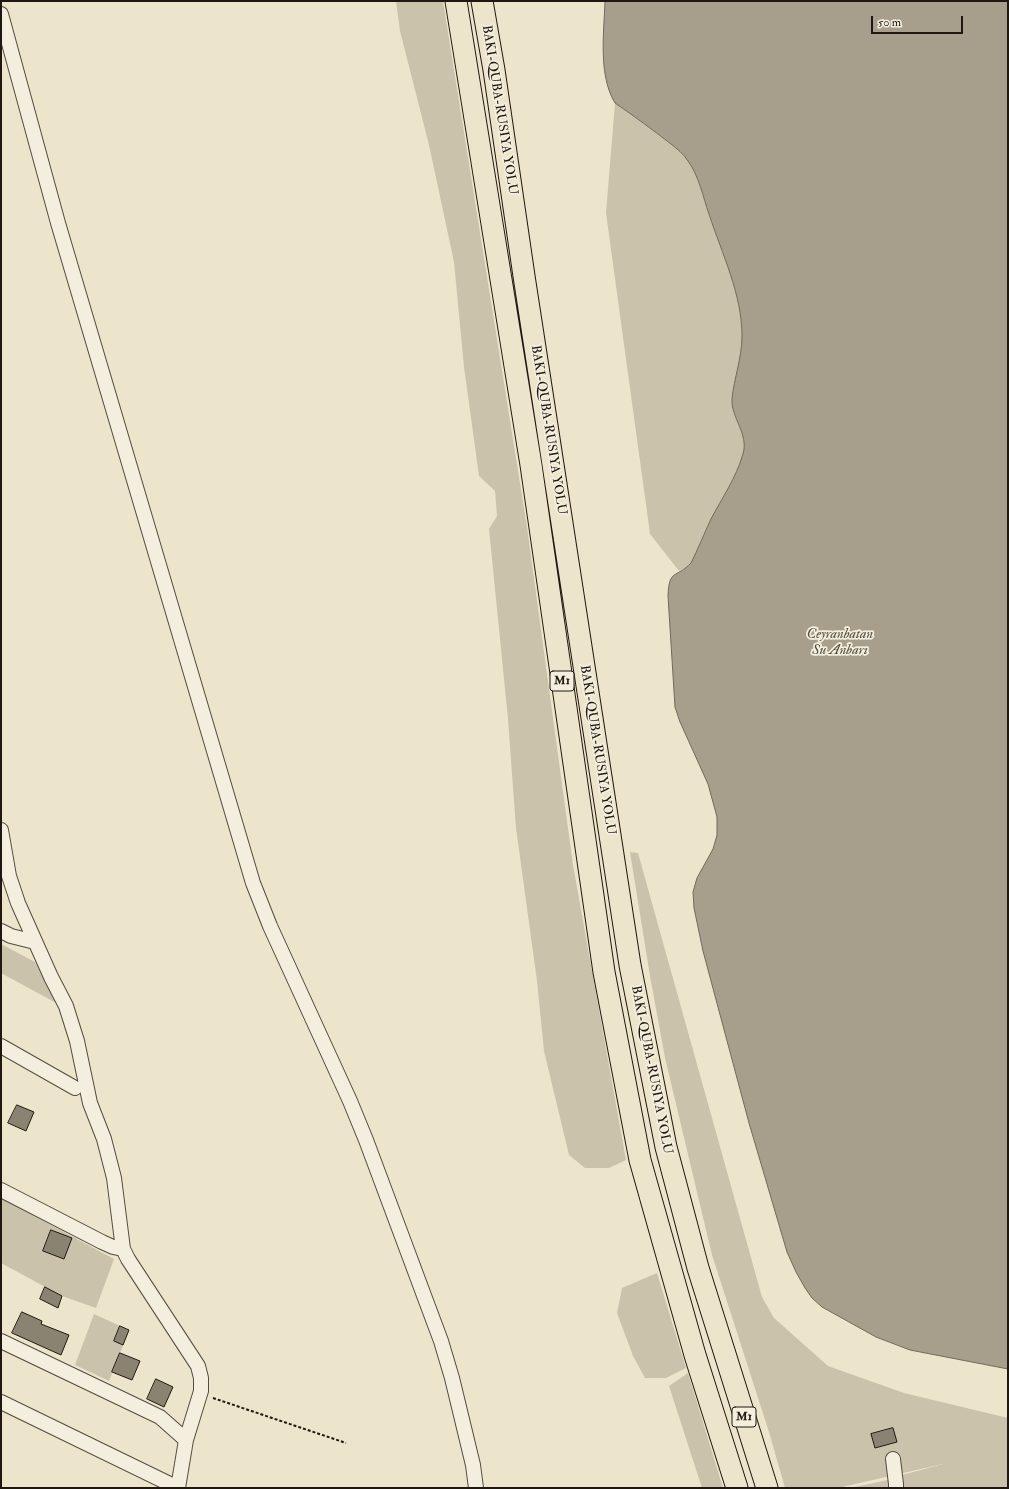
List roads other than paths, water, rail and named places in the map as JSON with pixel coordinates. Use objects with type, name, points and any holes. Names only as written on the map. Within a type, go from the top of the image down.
[{"type":"highway","name":"M1","points":[[456,1],[532,466],[604,972],[640,1160],[695,1355],[737,1488]]},
{"type":"highway","name":"M1","points":[[482,1],[494,70],[524,276],[630,965],[666,1147],[698,1268],[767,1488]]},
{"type":"street","points":[[1,14],[58,223],[253,883],[270,926],[361,1127],[441,1341],[470,1450],[476,1488]]},
{"type":"street","points":[[1,830],[9,876],[18,903],[66,1006],[77,1042],[90,1103],[104,1139],[114,1178],[123,1249],[128,1260],[198,1366],[201,1378],[201,1391],[186,1440],[178,1488],[1,1402]]},
{"type":"street","points":[[1,931],[11,936],[35,942]]},
{"type":"street","points":[[1,1046],[75,1088]]},
{"type":"street","points":[[1,1190],[102,1242],[113,1247],[123,1249]]},
{"type":"street","points":[[1,1341],[160,1417],[186,1440]]},
{"type":"street","points":[[893,1459],[896,1488]]},
{"type":"water","name":"Ceyranbatan Su Anbarı","points":[[605,1],[1008,1],[1008,1369],[910,1350],[876,1337],[822,1307],[812,1298],[796,1272],[787,1252],[749,1123],[703,951],[694,908],[693,892],[697,878],[713,849],[717,835],[717,817],[708,784],[680,722],[675,707],[668,596],[672,577],[691,563],[711,519],[733,480],[743,454],[744,440],[732,406],[734,383],[742,344],[739,305],[730,274],[692,167],[676,148],[615,103],[610,92],[606,80],[603,54]]}]
